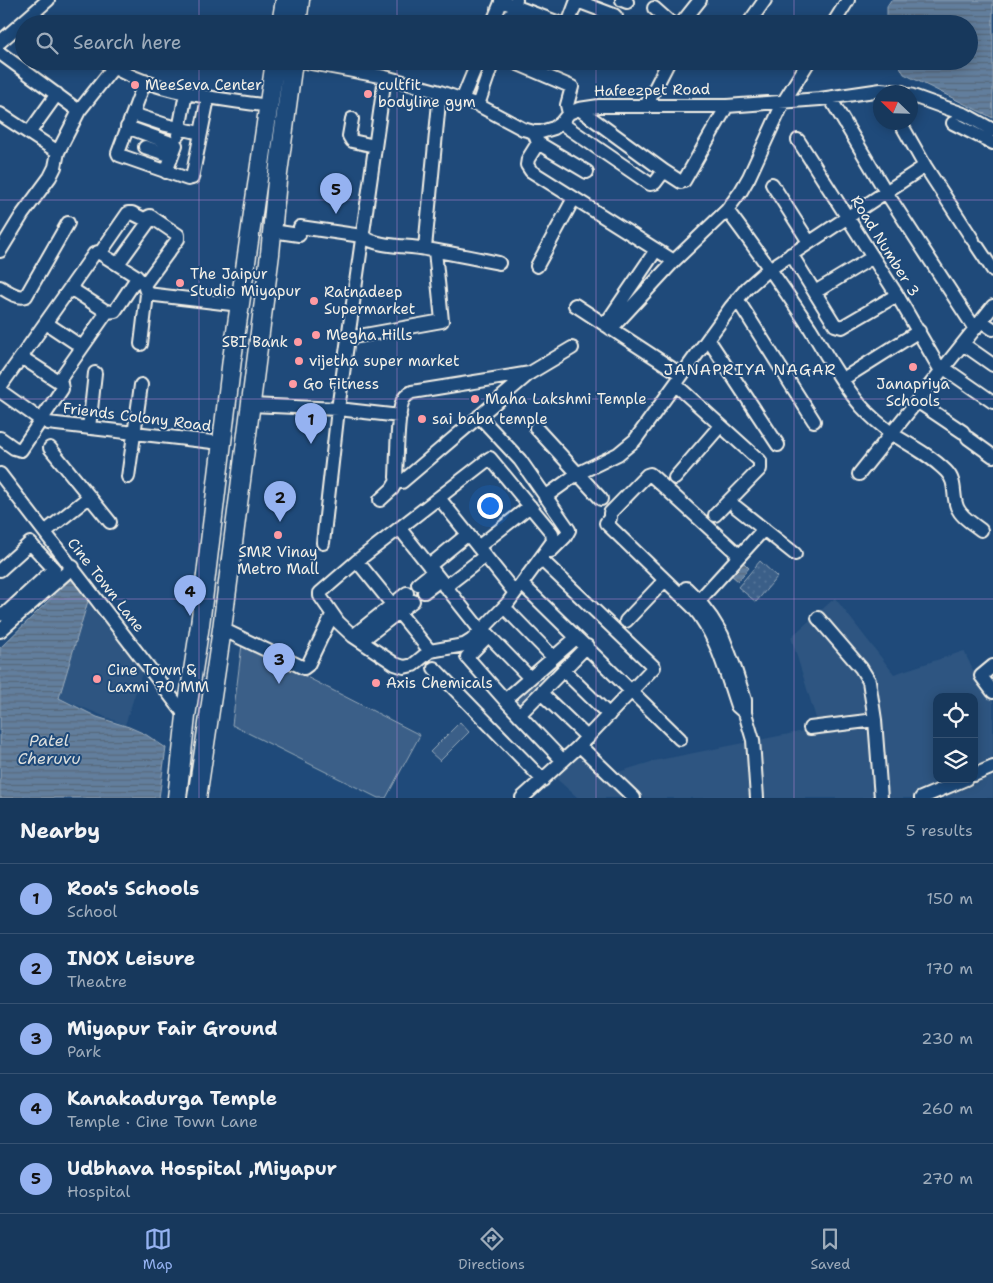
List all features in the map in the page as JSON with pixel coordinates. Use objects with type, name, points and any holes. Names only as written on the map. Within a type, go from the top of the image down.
[{"type":"highway","points":[[282,15],[285,0]]},
{"type":"highway","points":[[298,15],[300,0]]},
{"type":"highway","points":[[177,798],[186,716],[200,625],[221,443],[274,70]]},
{"type":"highway","points":[[197,798],[222,629],[293,70]]},
{"type":"street","points":[[32,15],[48,0]]},
{"type":"street","points":[[496,15],[502,0],[515,3],[542,15]]},
{"type":"street","points":[[688,15],[700,0]]},
{"type":"street","points":[[754,15],[765,0]]},
{"type":"street","points":[[572,15],[577,1],[614,15]]},
{"type":"street","points":[[510,15],[515,3]]},
{"type":"street","points":[[837,15],[842,3]]},
{"type":"street","points":[[654,8],[662,15]]},
{"type":"street","points":[[2,36],[15,27]]},
{"type":"street","points":[[0,53],[15,64]]},
{"type":"street","points":[[24,70],[79,110]]},
{"type":"street","points":[[0,252],[22,215],[50,177],[58,152],[79,110],[104,70]]},
{"type":"street","points":[[121,70],[145,81],[186,93],[208,98],[269,106]]},
{"type":"street","points":[[348,70],[385,77],[478,105],[523,129],[587,172]]},
{"type":"street","points":[[462,100],[474,70]]},
{"type":"street","points":[[478,105],[490,70]]},
{"type":"street","points":[[532,70],[572,87],[567,105],[570,115],[650,184],[655,183],[664,171]]},
{"type":"street","points":[[646,106],[664,70]]},
{"type":"street","points":[[608,327],[727,210],[750,177],[783,103],[803,70]]},
{"type":"street","points":[[323,543],[338,409],[385,77]]},
{"type":"street","points":[[145,81],[118,150],[119,155],[188,179],[192,178],[208,98]]},
{"type":"street","points":[[348,338],[442,321],[430,250],[440,92]]},
{"type":"street","name":"Hafeezpet Road","points":[[536,137],[570,115],[599,106],[727,106],[783,103],[873,92]]},
{"type":"street","points":[[166,172],[174,150],[186,93]]},
{"type":"street","points":[[29,133],[57,94]]},
{"type":"street","points":[[830,98],[886,192],[978,325],[993,329]]},
{"type":"street","points":[[918,98],[966,115],[993,130]]},
{"type":"street","points":[[570,115],[678,181],[684,181],[727,106]]},
{"type":"street","points":[[0,114],[58,152]]},
{"type":"street","points":[[133,114],[200,133]]},
{"type":"street","points":[[352,119],[349,136],[352,141],[375,146]]},
{"type":"street","points":[[953,123],[993,143]]},
{"type":"street","points":[[127,127],[174,150]]},
{"type":"street","points":[[905,130],[925,166],[993,270]]},
{"type":"street","points":[[536,137],[527,165],[532,171],[674,261]]},
{"type":"street","name":"Road Number 3","points":[[798,140],[942,369]]},
{"type":"street","points":[[144,147],[174,150]]},
{"type":"street","points":[[545,497],[578,474],[618,454],[635,440],[737,299],[747,288],[790,254],[925,166]]},
{"type":"street","points":[[772,184],[809,242]]},
{"type":"street","points":[[537,266],[574,198]]},
{"type":"street","points":[[727,210],[771,268],[863,407],[892,433],[933,459],[951,476],[957,508],[963,516],[981,530]]},
{"type":"street","points":[[0,387],[94,254],[101,252],[128,213],[144,219],[148,216],[152,217],[179,237],[143,286],[115,311],[107,312],[70,288]]},
{"type":"street","points":[[118,264],[152,217]]},
{"type":"street","points":[[0,287],[17,296],[26,296],[68,223]]},
{"type":"street","points":[[272,231],[300,231],[362,236],[377,242],[499,263]]},
{"type":"street","points":[[608,327],[656,250]]},
{"type":"street","points":[[101,252],[143,286],[240,306]]},
{"type":"street","points":[[790,254],[838,327],[842,327],[897,295]]},
{"type":"street","points":[[815,292],[873,257]]},
{"type":"street","points":[[141,344],[143,286]]},
{"type":"street","points":[[737,299],[814,421]]},
{"type":"street","points":[[575,304],[679,380],[720,426],[760,461],[760,469],[715,515]]},
{"type":"street","points":[[859,474],[993,306]]},
{"type":"street","points":[[0,438],[14,448],[21,450],[45,421],[62,389],[63,386],[60,380],[107,312]]},
{"type":"street","points":[[46,323],[82,347]]},
{"type":"street","points":[[843,379],[919,331]]},
{"type":"street","points":[[708,339],[778,444]]},
{"type":"street","points":[[962,344],[993,365]]},
{"type":"street","points":[[397,481],[402,482],[530,373],[572,348]]},
{"type":"street","points":[[21,357],[61,383]]},
{"type":"street","points":[[942,369],[993,402]]},
{"type":"street","points":[[89,428],[96,373]]},
{"type":"street","points":[[380,500],[392,489],[397,481],[400,416],[402,401],[406,395],[412,392],[530,373]]},
{"type":"street","points":[[128,477],[141,385]]},
{"type":"street","points":[[0,391],[45,421]]},
{"type":"street","points":[[917,401],[993,456]]},
{"type":"street","points":[[251,405],[338,409],[400,416]]},
{"type":"street","points":[[479,416],[520,460],[569,530],[565,537],[551,551],[545,563],[484,633],[467,657],[563,761]]},
{"type":"street","name":"Friends Colony Road","points":[[45,421],[221,443]]},
{"type":"street","points":[[675,478],[720,426]]},
{"type":"street","points":[[536,428],[601,499]]},
{"type":"street","points":[[50,448],[110,522]]},
{"type":"street","points":[[490,458],[504,474],[554,537],[509,612],[484,633],[464,645],[430,651],[412,665],[404,667],[394,664],[357,639],[332,615],[320,593],[358,561],[490,458]]},
{"type":"street","points":[[504,474],[520,460]]},
{"type":"street","name":"Cine Town Lane","points":[[0,474],[5,489],[57,548],[186,716]]},
{"type":"street","points":[[696,604],[665,580],[606,523],[610,518],[610,513],[650,474],[739,555]]},
{"type":"street","points":[[33,546],[50,528],[89,497]]},
{"type":"street","points":[[439,498],[476,544],[521,591],[587,646],[680,739]]},
{"type":"street","points":[[421,588],[528,503]]},
{"type":"street","points":[[736,507],[795,554]]},
{"type":"street","points":[[610,518],[696,604],[722,635],[745,700],[745,713],[753,740],[757,798]]},
{"type":"street","points":[[400,529],[484,633],[530,678]]},
{"type":"street","points":[[696,604],[764,529]]},
{"type":"street","points":[[0,570],[29,544],[53,568],[4,615],[0,614]]},
{"type":"street","points":[[437,576],[476,544]]},
{"type":"street","points":[[44,557],[57,548]]},
{"type":"street","points":[[358,561],[430,651]]},
{"type":"street","points":[[522,798],[584,742],[654,667],[545,563]]},
{"type":"street","points":[[0,631],[72,567]]},
{"type":"street","points":[[626,621],[665,580]]},
{"type":"street","points":[[357,639],[410,597]]},
{"type":"street","points":[[509,612],[553,657]]},
{"type":"street","points":[[222,629],[304,668],[308,665],[332,615]]},
{"type":"street","points":[[818,618],[861,668],[869,682],[875,720],[881,798]]},
{"type":"street","points":[[505,700],[576,638]]},
{"type":"street","points":[[519,715],[587,646]]},
{"type":"street","points":[[993,666],[981,676],[993,692]]},
{"type":"street","points":[[434,668],[543,780]]},
{"type":"street","points":[[563,670],[609,715]]},
{"type":"street","points":[[541,693],[634,798]]},
{"type":"street","points":[[810,728],[875,720]]},
{"type":"street","points":[[978,773],[993,766]]},
{"type":"street","points":[[921,798],[957,783]]},
{"type":"shaded area","points":[[760,561],[777,577],[756,602],[738,587]]},
{"type":"shaded area","points":[[835,598],[894,674],[964,651],[980,685],[993,695],[993,798],[578,798],[550,773],[577,748],[605,776],[654,761],[819,728],[791,637]]},
{"type":"shaded area","points":[[86,599],[143,670],[125,725],[60,698]]},
{"type":"shaded area","points":[[576,638],[587,646],[519,715],[505,700]]},
{"type":"shaded area","points":[[242,644],[420,735],[386,798],[378,798],[232,725]]},
{"type":"shaded area","points":[[460,722],[469,732],[440,761],[430,752]]},
{"type":"water","points":[[891,0],[993,0],[993,118],[904,74],[902,70],[978,70],[978,15],[887,15],[887,6]]},
{"type":"water","points":[[742,561],[749,568],[738,581],[730,574]]},
{"type":"water","name":"Patel Cheruvu","points":[[72,578],[91,591],[59,698],[97,717],[145,734],[166,748],[159,798],[0,798],[0,648]]},
{"type":"place","name":"MeeSeva Center","points":[[135,85]]},
{"type":"place","name":"cultfit bodyline gym","points":[[368,94]]},
{"type":"place","name":"Udbhava Hospital ,Miyapur","points":[[336,214]]},
{"type":"place","name":"The Jaipur Studio Miyapur","points":[[180,283]]},
{"type":"place","name":"Ratnadeep Supermarket","points":[[314,301]]},
{"type":"place","name":"Megha Hills","points":[[316,335]]},
{"type":"place","name":"SBI Bank","points":[[298,342]]},
{"type":"place","name":"vijetha super market","points":[[299,361]]},
{"type":"place","name":"Janapriya Schools","points":[[913,367]]},
{"type":"place","name":"Go Fitness","points":[[293,384]]},
{"type":"place","name":"Maha Lakshmi Temple","points":[[475,399]]},
{"type":"place","name":"sai baba temple","points":[[422,419]]},
{"type":"place","name":"Roa's Schools","points":[[311,444]]},
{"type":"place","name":"INOX Leisure","points":[[280,522]]},
{"type":"place","name":"SMR Vinay Metro Mall","points":[[278,535]]},
{"type":"place","name":"Kanakadurga Temple","points":[[190,616]]},
{"type":"place","name":"Cine Town & Laxmi 70 MM","points":[[97,679]]},
{"type":"place","name":"Axis Chemicals","points":[[376,683]]},
{"type":"place","name":"Miyapur Fair Ground","points":[[279,684]]},
{"type":"district","name":"JANAPRIYA NAGAR","points":[[750,369]]}]
